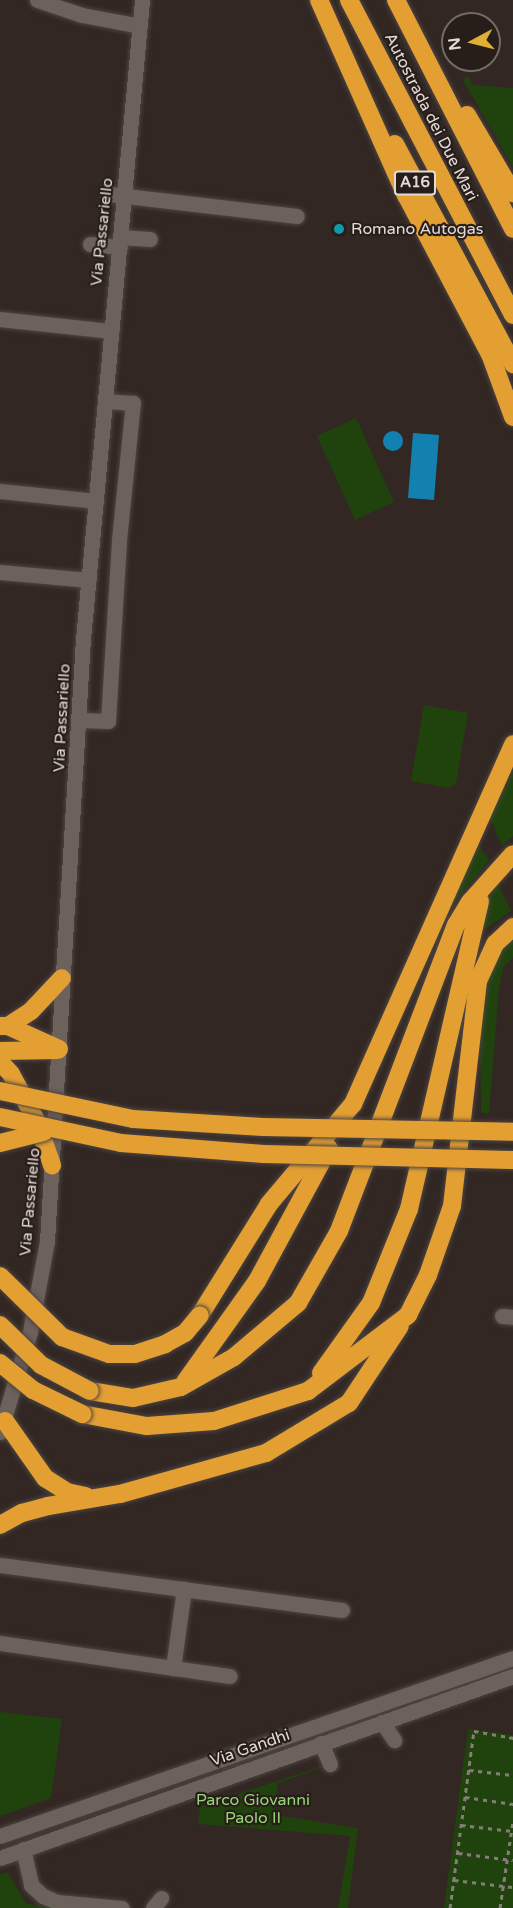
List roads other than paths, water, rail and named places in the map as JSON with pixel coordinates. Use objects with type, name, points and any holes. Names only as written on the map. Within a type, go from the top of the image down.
[{"type":"highway","name":"A16","points":[[321,0],[418,188],[513,364]]},
{"type":"highway","points":[[321,0],[406,195],[490,354],[513,417]]},
{"type":"highway","name":"Autostrada dei Due Mari","points":[[350,0],[513,315]]},
{"type":"highway","points":[[397,0],[513,193]]},
{"type":"highway","points":[[397,0],[513,230]]},
{"type":"highway","points":[[484,261],[513,309]]},
{"type":"highway","points":[[181,1387],[257,1281],[352,1104],[513,744]]},
{"type":"highway","points":[[0,1325],[41,1365],[90,1391],[133,1398],[181,1387],[234,1357],[298,1303],[339,1231],[446,947],[470,902],[513,854]]},
{"type":"highway","points":[[308,1391],[371,1302],[409,1209],[436,1106],[470,930],[486,885]]},
{"type":"highway","points":[[0,1525],[22,1513],[48,1506],[100,1498],[266,1453],[349,1403],[408,1315],[428,1275],[452,1206],[478,981],[495,944],[513,927]]},
{"type":"highway","points":[[4,1026],[31,1011],[62,978]]},
{"type":"highway","points":[[4,1026],[59,1049]]},
{"type":"highway","points":[[0,1050],[59,1049]]},
{"type":"highway","points":[[0,1062],[11,1074],[37,1122],[52,1165]]},
{"type":"highway","points":[[0,1091],[133,1119],[513,1132]]},
{"type":"highway","points":[[0,1276],[62,1337],[110,1354],[135,1354],[165,1344],[185,1333],[200,1315],[269,1203],[352,1104]]},
{"type":"highway","points":[[0,1117],[52,1131],[121,1143],[264,1154],[513,1160]]},
{"type":"highway","points":[[0,1143],[52,1131]]},
{"type":"highway","points":[[0,1362],[33,1390],[82,1414],[147,1426],[184,1425],[214,1421],[308,1391],[408,1315]]},
{"type":"highway","points":[[3,1427],[45,1478],[67,1492],[100,1498]]},
{"type":"street","points":[[37,0],[82,15],[140,26]]},
{"type":"street","name":"Via Passariello","points":[[3,1427],[30,1332],[45,1252],[89,580],[120,242],[116,195],[142,0]]},
{"type":"street","points":[[116,195],[297,216]]},
{"type":"street","points":[[90,244],[150,239]]},
{"type":"street","points":[[0,319],[111,331]]},
{"type":"street","points":[[80,720],[108,721],[119,540],[133,403],[106,401]]},
{"type":"street","points":[[0,491],[96,501]]},
{"type":"street","points":[[0,572],[89,580]]},
{"type":"street","points":[[0,1565],[342,1610]]},
{"type":"street","points":[[173,1668],[184,1589]]},
{"type":"street","points":[[0,1643],[230,1676]]},
{"type":"street","name":"Via Gandhi","points":[[0,1836],[513,1658]]},
{"type":"street","name":"Via Gandhi","points":[[0,1858],[513,1676]]},
{"type":"street","points":[[382,1722],[394,1740]]},
{"type":"street","points":[[321,1743],[330,1764]]},
{"type":"street","points":[[23,1850],[31,1885],[43,1896],[57,1902],[122,1908]]},
{"type":"water","points":[[393,431],[400,434],[403,441],[400,448],[393,451],[386,448],[383,441],[386,434]]},
{"type":"water","points":[[413,433],[439,435],[434,500],[408,498]]},
{"type":"place","name":"Romano Autogas","points":[[339,229]]},
{"type":"park label","name":"Parco Giovanni Paolo II","points":[[253,1809]]}]
